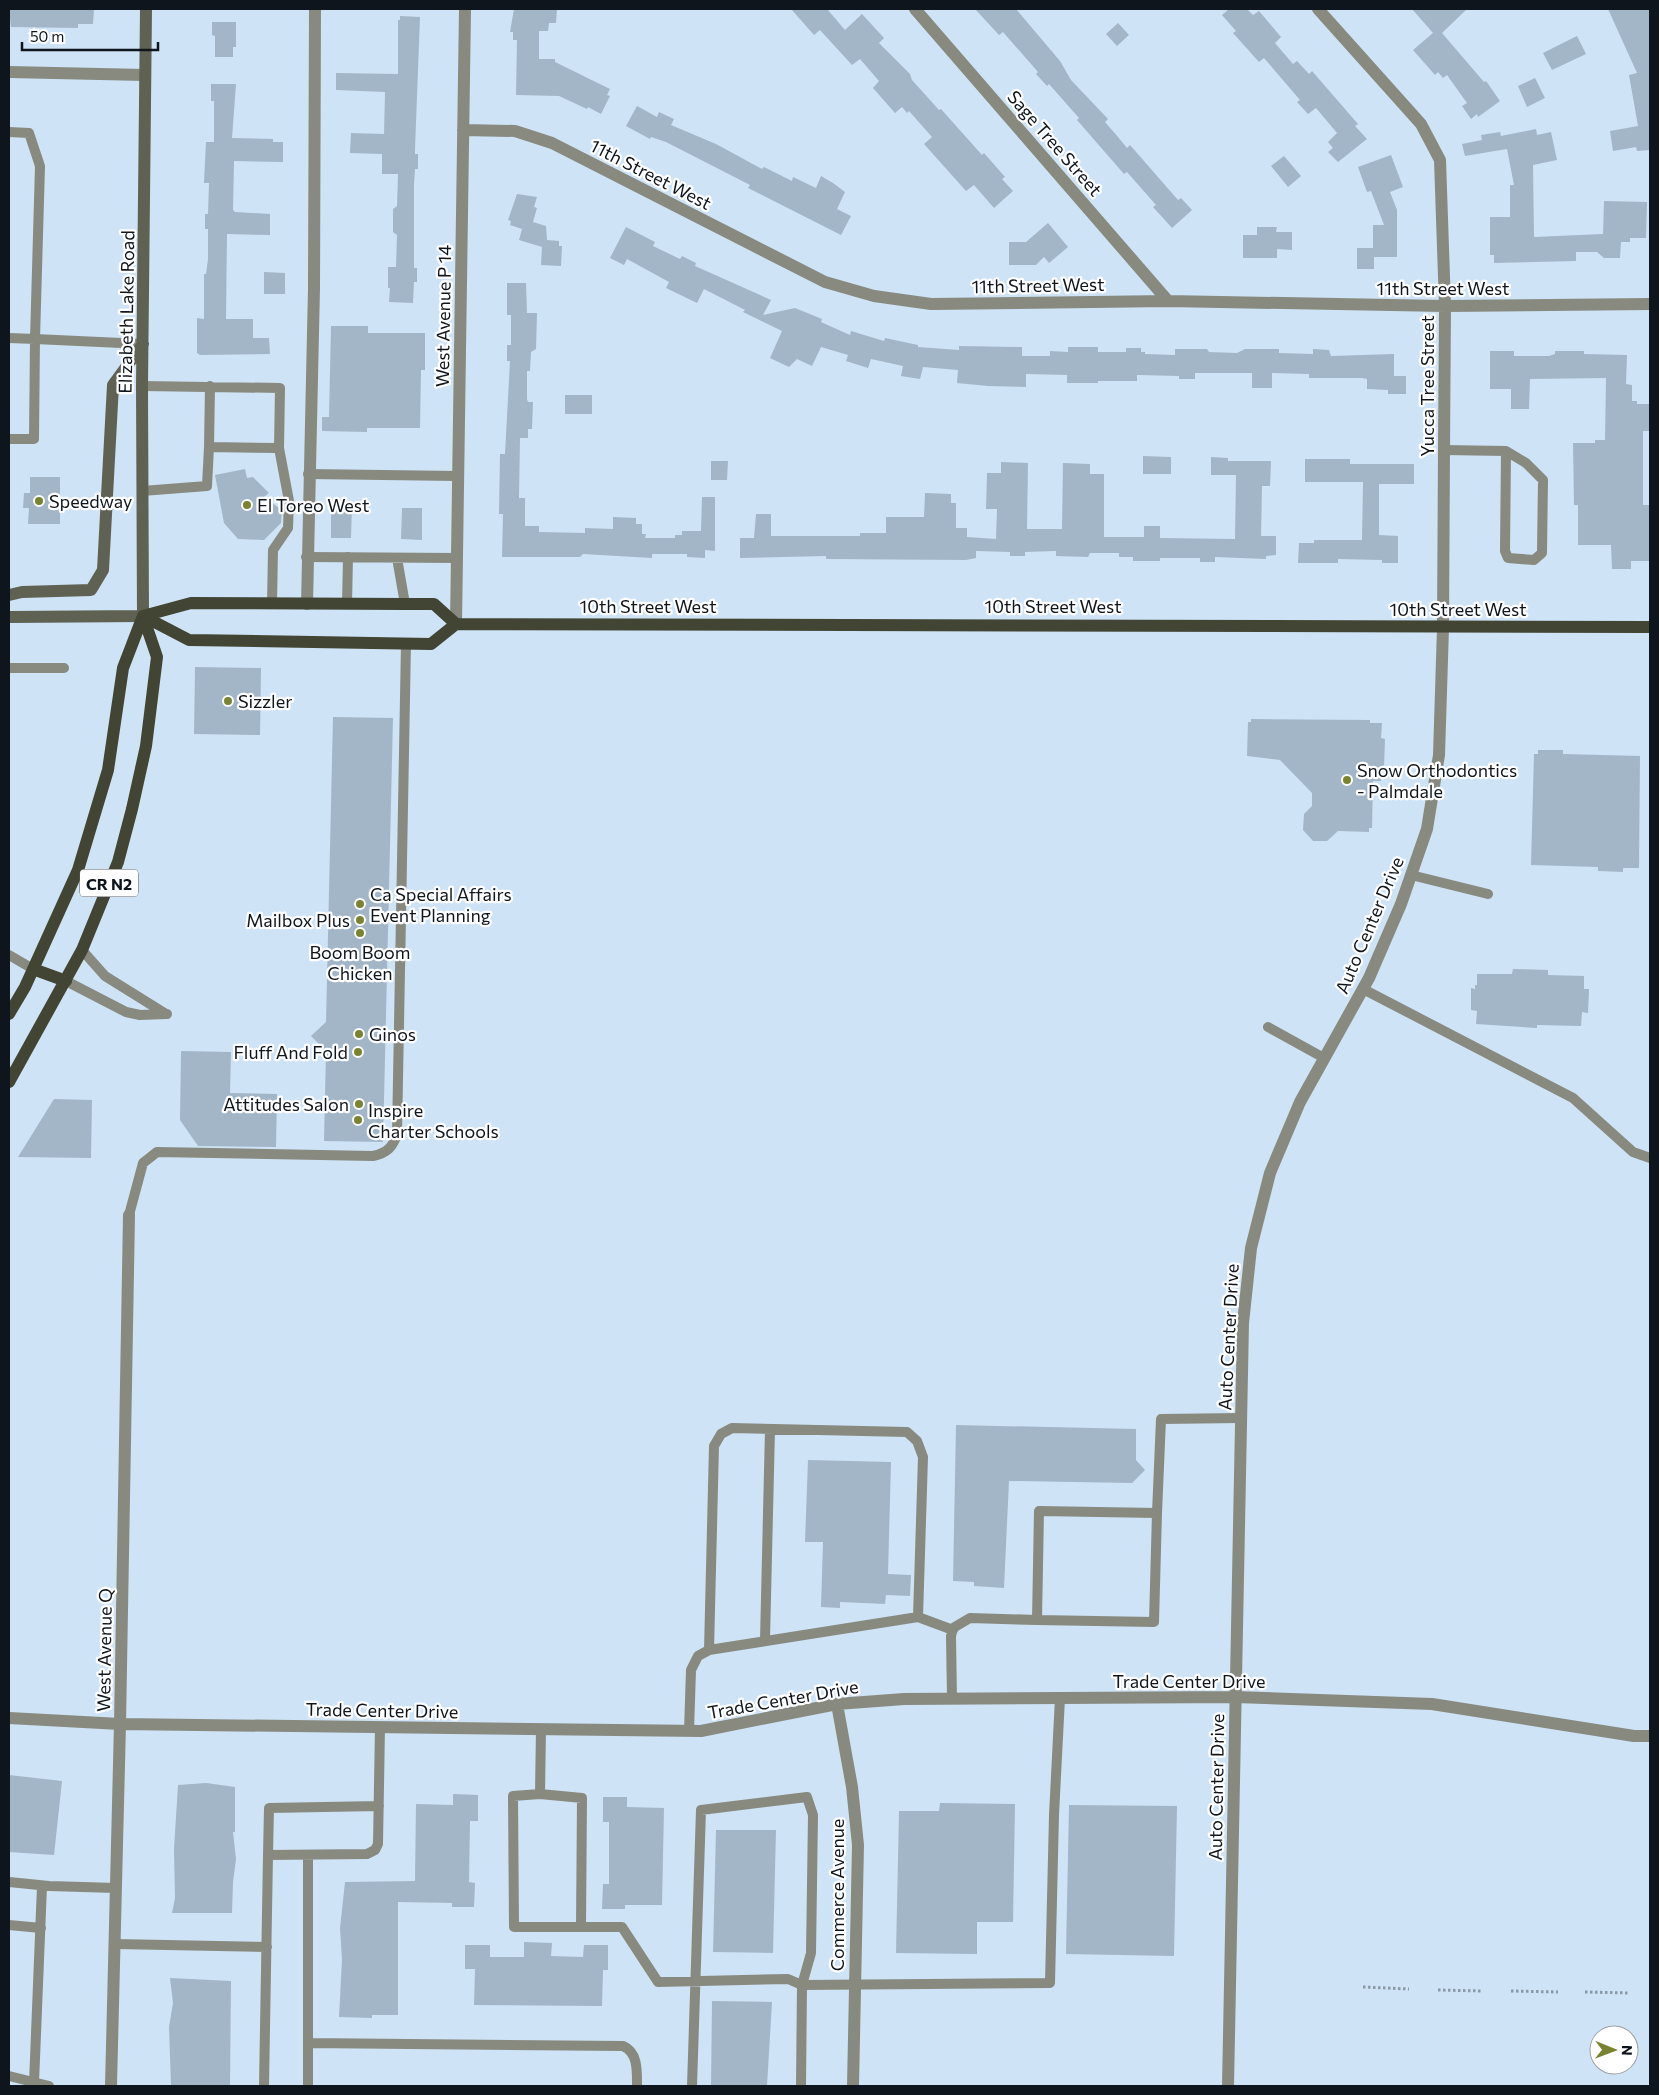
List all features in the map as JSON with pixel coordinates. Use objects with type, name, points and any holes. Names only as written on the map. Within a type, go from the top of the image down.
[{"type":"main road","name":"Elizabeth Lake Road","points":[[143,616],[142,386],[146,9]]},
{"type":"main road","points":[[9,595],[22,592],[91,590],[103,570],[113,385],[143,344]]},
{"type":"main road","points":[[9,616],[143,616],[191,603],[434,604],[456,624],[432,644],[189,640],[143,616]]},
{"type":"main road","name":"CR N2","points":[[9,1082],[82,950],[118,862],[146,746],[157,657],[143,616]]},
{"type":"main road","name":"CR N2","points":[[9,1014],[33,969],[78,870],[108,770],[123,668],[143,616]]},
{"type":"main road","name":"10th Street West","points":[[456,624],[1062,624],[1444,628],[1650,627]]},
{"type":"main road","points":[[33,969],[66,981]]},
{"type":"street","points":[[307,604],[306,556],[314,288],[315,9]]},
{"type":"street","name":"West Avenue P 14","points":[[456,624],[465,9]]},
{"type":"street","name":"Sage Tree Street","points":[[915,9],[1168,301]]},
{"type":"street","name":"Yucca Tree Street","points":[[1318,9],[1421,124],[1440,160],[1444,306],[1444,628]]},
{"type":"street","points":[[9,72],[145,75]]},
{"type":"street","name":"11th Street West","points":[[464,130],[516,131],[552,143],[825,282],[874,296],[931,304],[1168,301],[1444,306],[1650,304]]},
{"type":"street","name":"Auto Center Drive","points":[[1228,2086],[1243,1323],[1250,1248],[1270,1173],[1300,1102],[1363,989],[1401,904],[1427,829],[1439,755],[1444,628]]},
{"type":"street","name":"West Avenue Q","points":[[111,2086],[120,1724],[129,1215]]},
{"type":"street","name":"Trade Center Drive","points":[[9,1718],[120,1724],[702,1731],[837,1704],[904,1699],[1235,1698],[1432,1704],[1634,1736],[1650,1736]]},
{"type":"street","name":"Commerce Avenue","points":[[837,1704],[852,1787],[858,1846],[853,2086]]},
{"type":"lane","points":[[9,132],[29,133],[40,166],[34,440],[9,439]]},
{"type":"lane","points":[[9,338],[143,344]]},
{"type":"lane","points":[[142,386],[280,388],[279,448],[289,502],[288,528],[273,550],[272,604]]},
{"type":"lane","points":[[142,491],[207,486],[210,386]]},
{"type":"lane","points":[[209,447],[279,448]]},
{"type":"lane","points":[[1444,450],[1506,451],[1526,463],[1543,480],[1542,553],[1534,560],[1514,560],[1508,558],[1505,552],[1506,451]]},
{"type":"lane","points":[[308,474],[457,476]]},
{"type":"lane","points":[[306,556],[456,558]]},
{"type":"lane","points":[[348,557],[348,604]]},
{"type":"lane","points":[[397,558],[405,604]]},
{"type":"lane","points":[[129,1215],[143,1163],[149,1156],[157,1152],[373,1156],[384,1154],[394,1142],[397,1124],[406,643]]},
{"type":"lane","points":[[9,668],[64,668]]},
{"type":"lane","points":[[1411,875],[1488,894]]},
{"type":"lane","points":[[66,981],[126,1012],[140,1015],[167,1014],[105,976],[82,950]]},
{"type":"lane","points":[[9,955],[33,969]]},
{"type":"lane","points":[[1363,989],[1573,1098],[1633,1152],[1650,1158]]},
{"type":"lane","points":[[1268,1027],[1324,1058]]},
{"type":"lane","points":[[953,1630],[970,1618],[1154,1622],[1161,1419],[1241,1418]]},
{"type":"lane","points":[[709,1650],[714,1446],[722,1434],[732,1428],[907,1432],[917,1441],[923,1457],[918,1617]]},
{"type":"lane","points":[[765,1640],[770,1429]]},
{"type":"lane","points":[[1037,1620],[1039,1511],[1157,1513]]},
{"type":"lane","points":[[689,1731],[691,1670],[698,1656],[709,1650],[918,1617],[953,1630]]},
{"type":"lane","points":[[952,1699],[953,1630]]},
{"type":"lane","points":[[581,1927],[582,1798],[540,1794],[513,1796],[514,1927],[581,1927],[622,1927],[658,1982],[788,1979],[802,1985],[855,1986],[1050,1983],[1054,1815],[1060,1698]]},
{"type":"lane","points":[[268,1856],[367,1854],[375,1850],[378,1844],[380,1727]]},
{"type":"lane","points":[[540,1794],[542,1729]]},
{"type":"lane","points":[[692,2086],[701,1810],[806,1796],[813,1815],[811,1953],[802,1985],[801,2086]]},
{"type":"lane","points":[[264,2086],[269,1808],[379,1806]]},
{"type":"lane","points":[[308,1855],[308,2086]]},
{"type":"lane","points":[[9,1882],[42,1886],[116,1888]]},
{"type":"lane","points":[[34,2083],[42,1886]]},
{"type":"lane","points":[[9,1925],[41,1928]]},
{"type":"lane","points":[[115,1944],[266,1947]]},
{"type":"lane","points":[[308,2043],[623,2046],[629,2048],[635,2056],[637,2086]]},
{"type":"lane","points":[[9,2076],[49,2086]]},
{"type":"path","points":[[1364,1987],[1409,1989]]},
{"type":"path","points":[[1438,1990],[1482,1991]]},
{"type":"path","points":[[1511,1991],[1558,1992]]},
{"type":"path","points":[[1585,1992],[1629,1992]]},
{"type":"building","points":[[9,9],[94,9],[93,24],[78,24],[78,28],[11,27]]},
{"type":"building","points":[[514,9],[557,9],[556,23],[549,23],[548,31],[539,31],[539,59],[555,59],[555,62],[610,89],[607,95],[610,96],[601,114],[559,96],[516,95],[517,40],[513,40],[513,32],[510,32]]},
{"type":"building","points":[[791,9],[827,9],[845,30],[862,14],[884,38],[879,43],[910,74],[912,80],[939,110],[941,109],[982,155],[984,153],[1005,177],[1002,179],[1013,191],[994,208],[974,185],[966,191],[924,144],[932,137],[909,111],[907,113],[902,107],[895,113],[873,88],[879,81],[860,59],[852,65],[820,30],[814,35]]},
{"type":"building","points":[[975,9],[1016,9],[1060,61],[1071,80],[1108,119],[1105,122],[1127,148],[1130,145],[1178,200],[1181,198],[1192,210],[1172,228],[1153,207],[1156,205],[1127,172],[1124,174],[1077,120],[1079,118],[1049,84],[1047,86],[1036,74],[1038,72],[1003,32],[999,35]]},
{"type":"building","points":[[1229,9],[1247,9],[1253,15],[1259,11],[1281,37],[1275,43],[1293,64],[1297,61],[1309,74],[1312,71],[1358,124],[1355,126],[1367,139],[1338,162],[1328,152],[1333,148],[1328,142],[1337,133],[1316,108],[1308,114],[1297,102],[1300,100],[1264,58],[1259,62],[1233,33],[1236,31],[1222,15]]},
{"type":"building","points":[[1412,9],[1467,9],[1442,33],[1484,82],[1486,81],[1500,101],[1478,117],[1477,114],[1471,119],[1462,106],[1467,103],[1447,75],[1443,78],[1438,72],[1435,75],[1413,50],[1433,33]]},
{"type":"building","points":[[1608,9],[1650,9],[1650,150],[1637,151],[1636,147],[1613,151],[1610,131],[1638,126],[1629,75],[1637,73]]},
{"type":"building","points":[[400,16],[420,17],[415,149],[415,154],[418,154],[418,169],[415,169],[414,184],[414,268],[417,268],[417,282],[414,282],[413,303],[389,302],[388,267],[396,267],[397,235],[393,232],[393,209],[397,206],[398,174],[382,174],[382,154],[350,153],[351,133],[384,134],[385,92],[336,90],[336,73],[398,74],[398,20],[400,20]]},
{"type":"building","points":[[212,22],[236,22],[236,47],[233,47],[233,57],[215,57],[215,36],[212,35]]},
{"type":"building","points":[[1118,23],[1129,35],[1117,46],[1106,34]]},
{"type":"building","points":[[1577,36],[1586,54],[1552,70],[1543,53]]},
{"type":"building","points":[[1535,78],[1545,98],[1527,107],[1518,86]]},
{"type":"building","points":[[211,84],[236,84],[232,138],[273,139],[273,142],[283,142],[283,162],[234,161],[233,210],[235,212],[270,214],[270,235],[227,234],[226,319],[253,319],[253,338],[269,338],[270,354],[200,355],[197,353],[197,318],[204,319],[204,274],[206,274],[208,259],[208,229],[205,229],[205,214],[208,214],[209,183],[204,183],[206,142],[214,142],[214,101],[211,101]]},
{"type":"building","points":[[637,106],[657,117],[659,112],[674,119],[671,125],[716,144],[762,169],[764,167],[792,181],[793,177],[816,188],[821,176],[833,183],[845,192],[837,209],[851,216],[841,235],[748,188],[750,185],[666,142],[651,137],[650,139],[626,126]]},
{"type":"building","points":[[1536,129],[1537,135],[1551,132],[1557,160],[1533,165],[1534,237],[1603,234],[1604,201],[1647,202],[1646,238],[1630,238],[1630,242],[1621,242],[1620,258],[1604,258],[1597,252],[1576,252],[1576,261],[1494,263],[1494,255],[1490,255],[1490,217],[1510,217],[1510,185],[1514,185],[1507,149],[1465,156],[1462,144],[1482,140],[1481,135],[1500,132],[1501,136]]},
{"type":"building","points":[[1391,155],[1403,187],[1390,192],[1397,210],[1397,257],[1374,257],[1374,269],[1357,269],[1357,248],[1373,248],[1373,225],[1384,225],[1371,191],[1367,192],[1358,167]]},
{"type":"building","points":[[1284,156],[1301,176],[1288,187],[1271,166]]},
{"type":"building","points":[[517,194],[537,197],[534,207],[537,208],[533,222],[546,226],[547,240],[559,241],[559,246],[562,246],[561,266],[541,265],[542,247],[519,240],[522,229],[510,225],[511,221],[508,220]]},
{"type":"building","points":[[1048,223],[1068,247],[1049,263],[1044,257],[1036,265],[1009,265],[1009,242],[1026,242]]},
{"type":"building","points":[[626,227],[655,242],[653,246],[680,259],[682,256],[696,263],[695,266],[771,300],[763,315],[795,308],[822,319],[821,322],[850,335],[851,331],[884,341],[885,338],[918,345],[918,347],[959,350],[959,346],[1022,347],[1022,356],[1050,356],[1050,351],[1068,352],[1068,347],[1098,347],[1098,352],[1126,352],[1126,348],[1141,348],[1141,352],[1145,352],[1145,354],[1175,355],[1175,349],[1207,349],[1209,352],[1237,353],[1245,349],[1279,349],[1279,353],[1313,354],[1313,349],[1329,350],[1331,356],[1394,354],[1394,376],[1406,376],[1406,394],[1388,394],[1388,390],[1367,389],[1367,379],[1362,378],[1309,378],[1309,374],[1272,373],[1272,388],[1252,388],[1252,373],[1195,373],[1195,379],[1179,379],[1179,376],[1137,375],[1137,381],[1098,381],[1098,383],[1067,383],[1067,375],[1026,374],[1026,387],[988,386],[957,383],[958,370],[923,367],[920,379],[901,376],[903,366],[871,359],[868,368],[846,361],[848,355],[821,347],[812,366],[797,359],[789,367],[770,358],[782,331],[743,312],[745,310],[704,289],[697,303],[666,288],[669,282],[627,259],[624,265],[610,258]]},
{"type":"building","points":[[1257,227],[1277,227],[1276,232],[1292,232],[1292,250],[1277,249],[1277,258],[1243,258],[1243,235],[1257,235]]},
{"type":"building","points":[[264,272],[285,273],[285,294],[264,294]]},
{"type":"building","points":[[507,283],[526,283],[527,313],[537,313],[536,349],[531,352],[530,371],[527,371],[527,399],[528,402],[533,402],[532,429],[528,429],[528,438],[520,438],[519,498],[525,498],[525,526],[539,526],[539,532],[585,533],[585,528],[613,529],[613,517],[636,518],[636,524],[642,524],[642,534],[646,534],[645,538],[675,538],[675,535],[682,535],[682,531],[701,531],[702,497],[715,497],[715,551],[705,550],[705,558],[687,557],[687,554],[652,554],[652,558],[583,554],[580,557],[502,557],[503,514],[499,514],[500,454],[505,454],[510,361],[507,361],[507,345],[511,345],[511,315],[507,315]]},
{"type":"building","points":[[331,326],[368,326],[368,333],[425,333],[425,370],[421,370],[420,428],[367,428],[367,432],[322,431],[322,417],[329,417]]},
{"type":"building","points":[[1490,351],[1514,351],[1514,356],[1549,356],[1555,354],[1555,351],[1584,351],[1584,354],[1627,355],[1626,384],[1632,385],[1632,401],[1637,401],[1637,404],[1650,404],[1650,431],[1643,431],[1643,505],[1650,505],[1650,561],[1631,561],[1631,569],[1612,569],[1611,545],[1578,545],[1578,505],[1574,505],[1573,443],[1595,443],[1595,440],[1605,440],[1606,378],[1530,379],[1529,409],[1511,409],[1511,389],[1490,389]]},
{"type":"building","points":[[565,395],[592,395],[592,414],[565,414]]},
{"type":"building","points":[[1143,456],[1171,457],[1171,474],[1143,474]]},
{"type":"building","points":[[1211,457],[1228,458],[1228,461],[1271,461],[1270,486],[1262,486],[1261,536],[1276,536],[1276,555],[1266,556],[1266,559],[1215,557],[1215,562],[1200,562],[1200,558],[1160,558],[1160,561],[1133,561],[1133,557],[1119,557],[1119,553],[1090,553],[1088,557],[1056,556],[1056,551],[1025,552],[1025,556],[1010,556],[1010,552],[976,551],[976,558],[966,560],[826,559],[826,556],[740,558],[740,538],[754,538],[756,514],[771,514],[771,536],[860,536],[860,533],[886,533],[886,517],[924,517],[925,493],[951,494],[951,503],[956,503],[956,528],[967,528],[967,537],[996,539],[997,509],[986,509],[987,473],[1001,473],[1001,462],[1028,463],[1027,529],[1062,529],[1063,463],[1090,464],[1090,474],[1104,474],[1104,537],[1144,537],[1144,526],[1160,526],[1160,538],[1235,539],[1236,475],[1211,475]]},
{"type":"building","points":[[1305,459],[1350,459],[1350,464],[1414,464],[1414,484],[1379,484],[1379,535],[1398,536],[1398,563],[1382,563],[1382,560],[1338,559],[1338,563],[1298,563],[1299,543],[1314,543],[1314,540],[1362,540],[1363,482],[1305,482]]},
{"type":"building","points":[[711,461],[728,461],[727,480],[711,480]]},
{"type":"building","name":"El Toreo West","points":[[245,469],[247,478],[253,477],[269,493],[264,497],[282,510],[281,523],[264,540],[238,539],[224,523],[215,475]]},
{"type":"building","points":[[30,477],[60,477],[60,524],[28,524],[29,508],[23,508],[24,493],[30,493]]},
{"type":"building","points":[[331,507],[352,507],[351,538],[331,538]]},
{"type":"building","points":[[402,508],[422,508],[422,540],[401,539]]},
{"type":"building","name":"Sizzler","points":[[195,667],[261,668],[260,735],[194,734]]},
{"type":"building","points":[[333,717],[393,718],[383,1142],[324,1141],[326,1051],[311,1036],[326,1022]]},
{"type":"building","name":"Snow Orthodontics - Palmdale","points":[[1251,719],[1370,720],[1370,723],[1382,723],[1381,738],[1385,739],[1384,767],[1381,767],[1381,781],[1373,781],[1372,828],[1369,828],[1369,832],[1338,831],[1327,841],[1313,841],[1303,830],[1304,814],[1312,806],[1312,793],[1280,760],[1247,756],[1248,722],[1251,722]]},
{"type":"building","points":[[1538,750],[1563,750],[1563,754],[1640,756],[1639,868],[1623,868],[1623,872],[1598,871],[1598,867],[1531,865],[1534,754],[1538,754]]},
{"type":"building","points":[[1513,969],[1548,970],[1548,975],[1584,976],[1584,989],[1589,989],[1588,1013],[1582,1012],[1581,1026],[1537,1025],[1537,1028],[1476,1024],[1477,1011],[1471,1010],[1471,988],[1475,989],[1475,985],[1477,985],[1477,974],[1512,974]]},
{"type":"building","points":[[181,1051],[231,1052],[230,1093],[277,1094],[276,1147],[198,1146],[180,1120]]},
{"type":"building","points":[[54,1099],[92,1100],[91,1158],[18,1157]]},
{"type":"building","points":[[956,1425],[1136,1429],[1136,1460],[1145,1470],[1132,1483],[1009,1481],[1004,1588],[974,1586],[974,1582],[953,1581]]},
{"type":"building","points":[[808,1460],[891,1462],[888,1574],[911,1575],[910,1596],[886,1595],[885,1604],[840,1602],[840,1608],[821,1607],[823,1542],[805,1542]]},
{"type":"building","points":[[9,1775],[62,1781],[54,1855],[9,1852]]},
{"type":"building","points":[[206,1783],[235,1787],[235,1832],[233,1832],[236,1859],[232,1913],[172,1913],[175,1898],[174,1849],[178,1785]]},
{"type":"building","points":[[453,1794],[478,1795],[478,1821],[470,1821],[469,1882],[475,1883],[474,1907],[452,1907],[452,1903],[398,1902],[398,2015],[372,2015],[372,2018],[339,2017],[342,1960],[340,1928],[345,1882],[415,1881],[416,1804],[453,1805]]},
{"type":"building","points":[[603,1797],[627,1797],[627,1807],[664,1808],[662,1905],[625,1905],[625,1909],[602,1909],[603,1884],[609,1884],[609,1822],[603,1822]]},
{"type":"building","points":[[940,1803],[1015,1804],[1013,1922],[977,1922],[977,1954],[896,1953],[899,1811],[939,1811]]},
{"type":"building","points":[[1069,1805],[1177,1806],[1174,1956],[1066,1954]]},
{"type":"building","points":[[716,1830],[776,1830],[773,1953],[713,1952]]},
{"type":"building","points":[[524,1942],[552,1943],[551,1956],[583,1957],[584,1945],[608,1945],[608,1970],[603,1970],[602,2006],[474,2005],[475,1969],[465,1969],[465,1945],[490,1945],[490,1957],[524,1957]]},
{"type":"building","points":[[170,1978],[231,1981],[230,2086],[171,2086],[169,2027],[173,2003]]},
{"type":"building","points":[[712,2001],[772,2002],[767,2086],[711,2086]]},
{"type":"place","name":"Speedway","points":[[39,501]]},
{"type":"place","name":"El Toreo West","points":[[247,505]]},
{"type":"place","name":"Sizzler","points":[[228,701]]},
{"type":"place","name":"Snow Orthodontics - Palmdale","points":[[1347,780]]},
{"type":"place","name":"Ca Special Affairs Event Planning","points":[[360,904]]},
{"type":"place","name":"Mailbox Plus","points":[[360,920]]},
{"type":"place","name":"Boom Boom Chicken","points":[[360,933]]},
{"type":"place","name":"Ginos","points":[[359,1034]]},
{"type":"place","name":"Fluff And Fold","points":[[358,1052]]},
{"type":"place","name":"Attitudes Salon","points":[[359,1104]]},
{"type":"place","name":"Inspire Charter Schools","points":[[358,1120]]}]
